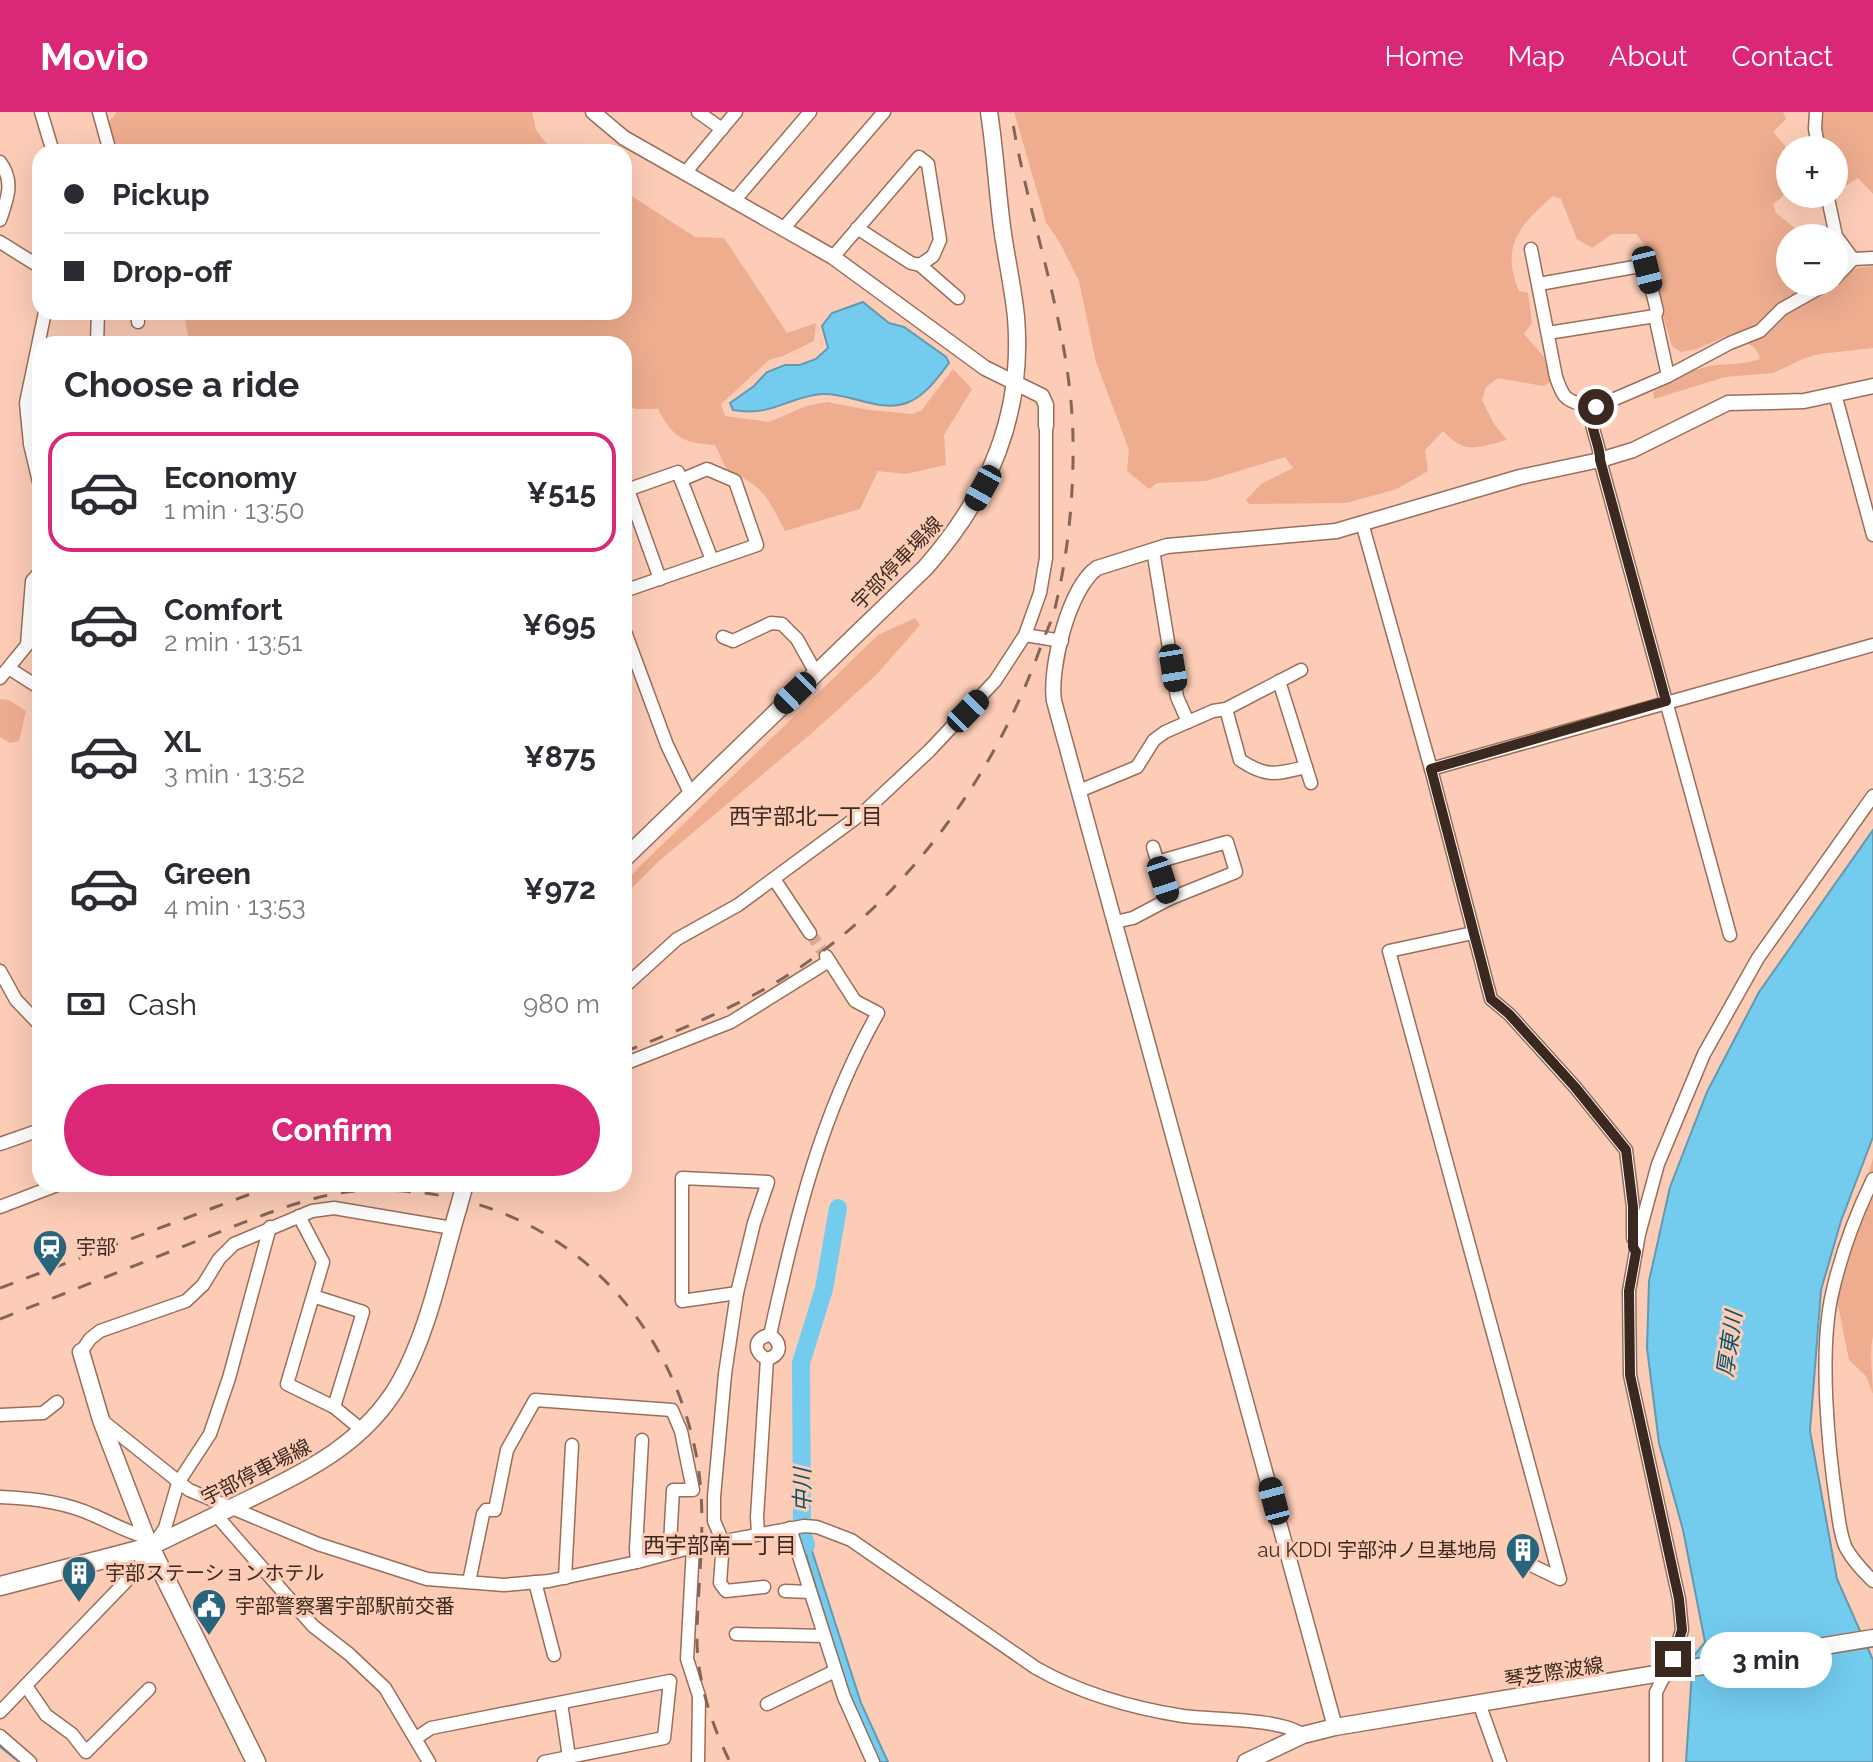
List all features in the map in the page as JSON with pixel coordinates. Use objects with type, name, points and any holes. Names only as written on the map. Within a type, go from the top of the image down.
[{"type":"main road","name":"宇部停車場線","points":[[632,851],[926,567],[960,526],[992,467],[1011,409],[1016,316],[989,112]]},
{"type":"main road","name":"宇部停車場線","points":[[148,1542],[223,1512],[305,1472],[363,1431],[386,1403],[409,1364],[426,1319],[463,1192]]},
{"type":"main road","points":[[81,1352],[101,1420],[148,1542],[256,1762]]},
{"type":"main road","points":[[0,1586],[148,1542]]},
{"type":"main road","name":"琴芝際波線","points":[[1246,1762],[1303,1735],[1335,1727],[1873,1638]]},
{"type":"street","points":[[41,112],[51,144]]},
{"type":"street","points":[[99,112],[108,144]]},
{"type":"street","points":[[593,112],[624,138],[833,257],[985,368],[1042,396],[1046,405],[1046,558],[1040,593],[1025,635],[995,681],[929,751],[864,812],[738,905],[677,939],[632,980]]},
{"type":"street","points":[[698,112],[722,129]]},
{"type":"street","points":[[685,173],[736,112]]},
{"type":"street","points":[[734,201],[810,112]]},
{"type":"street","points":[[1816,112],[1816,136]]},
{"type":"street","points":[[783,229],[877,115]]},
{"type":"street","points":[[833,257],[919,157],[928,164],[940,240],[933,256],[920,265]]},
{"type":"street","points":[[0,162],[9,177],[9,190],[0,220]]},
{"type":"street","points":[[1830,208],[1836,236],[1853,259]]},
{"type":"street","points":[[857,228],[911,263],[920,265],[958,298]]},
{"type":"street","points":[[0,242],[32,262]]},
{"type":"street","points":[[1531,249],[1562,394],[1565,400],[1591,411]]},
{"type":"street","points":[[1848,264],[1853,259],[1873,258]]},
{"type":"street","points":[[1539,284],[1640,266],[1647,270],[1668,376]]},
{"type":"street","points":[[1730,935],[1590,418],[1591,411],[1596,407],[1760,331],[1782,309],[1805,296]]},
{"type":"street","points":[[1548,333],[1655,316]]},
{"type":"street","points":[[32,374],[26,403],[32,452]]},
{"type":"street","points":[[1335,1727],[1052,685],[1077,591],[1088,575],[1107,564],[1167,546],[1336,531],[1520,477],[1633,450],[1728,403],[1804,401],[1873,386]]},
{"type":"street","points":[[1835,394],[1873,535]]},
{"type":"street","points":[[632,588],[757,545],[735,481],[707,469],[681,480]]},
{"type":"street","points":[[632,488],[678,472],[712,560]]},
{"type":"street","points":[[632,506],[660,579]]},
{"type":"street","points":[[1362,523],[1491,999],[1509,1014],[1575,1087],[1626,1150],[1633,1207],[1633,1247],[1636,1252]]},
{"type":"street","points":[[1153,550],[1177,697],[1188,722]]},
{"type":"street","points":[[32,581],[27,645],[5,673],[32,685]]},
{"type":"street","points":[[723,637],[733,641],[771,623],[782,624],[797,639],[816,673]]},
{"type":"street","points":[[1025,635],[1062,641]]},
{"type":"street","points":[[1431,769],[1873,645]]},
{"type":"street","points":[[632,651],[667,745],[691,795]]},
{"type":"street","points":[[1079,791],[1137,767],[1154,740],[1165,732],[1213,711],[1226,709],[1301,670]]},
{"type":"street","points":[[1279,681],[1311,783]]},
{"type":"street","points":[[1226,709],[1240,760],[1265,773],[1274,774],[1306,767]]},
{"type":"street","points":[[1656,1762],[1656,1692],[1673,1659],[1682,1630],[1679,1599],[1630,1375],[1629,1291],[1636,1252],[1658,1164],[1704,1054],[1758,958],[1873,796]]},
{"type":"street","points":[[1115,922],[1133,918],[1169,899],[1236,872],[1227,842],[1157,862]]},
{"type":"street","points":[[1153,847],[1169,899]]},
{"type":"street","points":[[774,879],[810,933]]},
{"type":"street","points":[[1473,933],[1389,951],[1560,1579],[1533,1566]]},
{"type":"street","points":[[632,1061],[731,1022],[827,958],[855,1001],[878,1013],[852,1058],[826,1123],[794,1225],[770,1335],[779,1345],[778,1352],[767,1359],[758,1533]]},
{"type":"street","points":[[0,971],[16,1000],[32,1017]]},
{"type":"street","points":[[0,1144],[32,1133]]},
{"type":"street","points":[[737,1293],[682,1301],[682,1178],[768,1182],[754,1223],[737,1293],[725,1374],[714,1497],[714,1521],[723,1542],[720,1583],[726,1591],[764,1587]]},
{"type":"street","points":[[1873,1179],[1856,1214],[1840,1262],[1831,1297],[1826,1342],[1831,1468],[1841,1532],[1846,1548],[1873,1581]]},
{"type":"street","points":[[0,1207],[39,1192]]},
{"type":"street","points":[[81,1352],[95,1334],[186,1301],[203,1285],[226,1250],[242,1239],[299,1216],[334,1208],[452,1228]]},
{"type":"street","points":[[299,1216],[323,1262],[287,1384],[334,1407],[363,1431]]},
{"type":"street","points":[[0,1712],[135,1572],[148,1542],[165,1528],[178,1483],[210,1434],[229,1378],[270,1227]]},
{"type":"street","points":[[313,1296],[363,1312],[334,1407]]},
{"type":"street","points":[[469,1582],[483,1514],[486,1510],[495,1510],[507,1450],[535,1400],[672,1410],[681,1431],[693,1490],[673,1490],[672,1552]]},
{"type":"street","points":[[0,1415],[43,1413],[57,1402]]},
{"type":"street","points":[[101,1420],[178,1483],[223,1512],[427,1579],[504,1585],[535,1582],[565,1578],[758,1533],[817,1527],[851,1540],[1058,1680],[1142,1708],[1183,1716],[1288,1726],[1303,1735]]},
{"type":"street","points":[[637,1562],[642,1440]]},
{"type":"street","points":[[565,1578],[572,1445]]},
{"type":"street","points":[[0,1497],[57,1504],[91,1514],[148,1542]]},
{"type":"street","points":[[223,1512],[313,1626],[385,1688],[429,1762]]},
{"type":"street","points":[[790,1528],[844,1697],[873,1762]]},
{"type":"street","points":[[693,1547],[687,1659],[693,1671],[701,1711],[698,1762]]},
{"type":"street","points":[[535,1582],[554,1655]]},
{"type":"street","points":[[785,1591],[810,1592]]},
{"type":"street","points":[[736,1634],[824,1636]]},
{"type":"street","points":[[767,1704],[835,1671]]},
{"type":"street","points":[[416,1738],[431,1728],[670,1681],[664,1738],[544,1762]]},
{"type":"street","points":[[26,1686],[46,1715],[72,1734],[86,1752],[149,1689]]},
{"type":"street","points":[[561,1703],[569,1757]]},
{"type":"street","points":[[1479,1703],[1500,1762]]},
{"type":"street","points":[[0,1736],[30,1762]]},
{"type":"shaded area","points":[[117,112],[532,112],[536,130],[547,144],[114,144],[106,125]]},
{"type":"shaded area","points":[[1014,112],[1783,112],[1786,119],[1773,132],[1776,136],[1776,202],[1773,204],[1776,213],[1790,224],[1776,224],[1776,296],[1848,296],[1848,269],[1873,266],[1873,348],[1820,354],[1773,373],[1725,377],[1654,399],[1653,392],[1687,373],[1710,366],[1754,361],[1760,359],[1758,354],[1733,333],[1697,349],[1681,352],[1672,346],[1645,245],[1636,234],[1612,234],[1592,248],[1577,239],[1561,199],[1553,196],[1516,237],[1512,261],[1519,291],[1528,293],[1532,323],[1524,334],[1544,357],[1551,382],[1543,386],[1498,378],[1486,387],[1482,400],[1494,424],[1507,440],[1472,448],[1459,444],[1443,431],[1425,450],[1428,471],[1397,489],[1346,503],[1249,504],[1246,500],[1261,484],[1293,468],[1285,457],[1206,481],[1157,483],[1149,489],[1127,471],[1129,450],[1096,362],[1079,281],[1046,222]]},
{"type":"shaded area","points":[[1820,112],[1873,112],[1873,194],[1858,178],[1848,184],[1848,136],[1822,136]]},
{"type":"shaded area","points":[[632,196],[695,237],[724,238],[787,333],[816,323],[814,341],[769,360],[721,404],[725,416],[769,422],[806,406],[827,402],[912,414],[921,411],[953,369],[972,389],[944,435],[946,465],[905,474],[878,471],[860,509],[785,531],[774,509],[757,487],[727,470],[715,445],[695,443],[680,437],[669,427],[658,409],[632,407],[632,336],[188,336],[185,320],[632,320]]},
{"type":"shaded area","points":[[915,618],[920,625],[876,675],[659,861],[632,888],[632,875],[639,867],[878,635]]},
{"type":"shaded area","points":[[0,699],[9,700],[26,711],[19,741],[10,743],[0,737]]},
{"type":"shaded area","points":[[1873,1158],[1873,1394],[1866,1376],[1849,1360],[1837,1300],[1848,1246]]},
{"type":"water","points":[[863,302],[889,323],[904,327],[946,357],[949,363],[921,395],[909,402],[888,406],[823,394],[759,411],[733,410],[730,403],[767,372],[816,359],[828,348],[822,326],[832,313]]},
{"type":"water","name":"厚東川","points":[[1873,830],[1873,1137],[1841,1221],[1821,1290],[1810,1431],[1837,1579],[1873,1660],[1873,1762],[1686,1762],[1693,1657],[1705,1642],[1683,1530],[1659,1443],[1647,1348],[1649,1281],[1670,1187],[1707,1092],[1759,992]]},
{"type":"water","points":[[805,1529],[861,1703],[888,1762],[878,1762],[850,1697],[799,1532]]},
{"type":"waterway","name":"中川","points":[[806,1545],[802,1533],[801,1363],[824,1289],[838,1208]]},
{"type":"waterway","points":[[0,1746],[20,1762]]},
{"type":"tunnel","points":[[810,933],[826,956]]},
{"type":"railway","points":[[632,1049],[710,1016],[773,984],[835,941],[874,907],[943,829],[973,786],[1022,694],[1059,591],[1069,526],[1073,438],[1065,355],[1011,112]]},
{"type":"railway","points":[[0,1288],[256,1192]]},
{"type":"railway","points":[[0,1319],[267,1214],[345,1192]]},
{"type":"railway","points":[[413,1192],[475,1203],[522,1222],[564,1247],[602,1278],[635,1315],[662,1357],[682,1404],[700,1477],[697,1650],[711,1716],[730,1762]]},
{"type":"place","name":"宇部","points":[[50,1278]]},
{"type":"place","name":"au KDDI 宇部沖ノ旦基地局","points":[[1523,1581]]},
{"type":"place","name":"宇部ステーションホテル","points":[[79,1604]]},
{"type":"place","name":"宇部警察署宇部駅前交番","points":[[209,1637]]},
{"type":"district","name":"西宇部北一丁目","points":[[806,816]]},
{"type":"district","name":"西宇部南一丁目","points":[[720,1545]]},
{"type":"route","points":[[1596,407],[1591,411],[1590,418],[1666,701],[1431,769],[1491,999],[1509,1014],[1575,1087],[1626,1150],[1633,1207],[1633,1247],[1636,1252],[1629,1291],[1630,1375],[1679,1599],[1682,1630],[1673,1659]]}]
